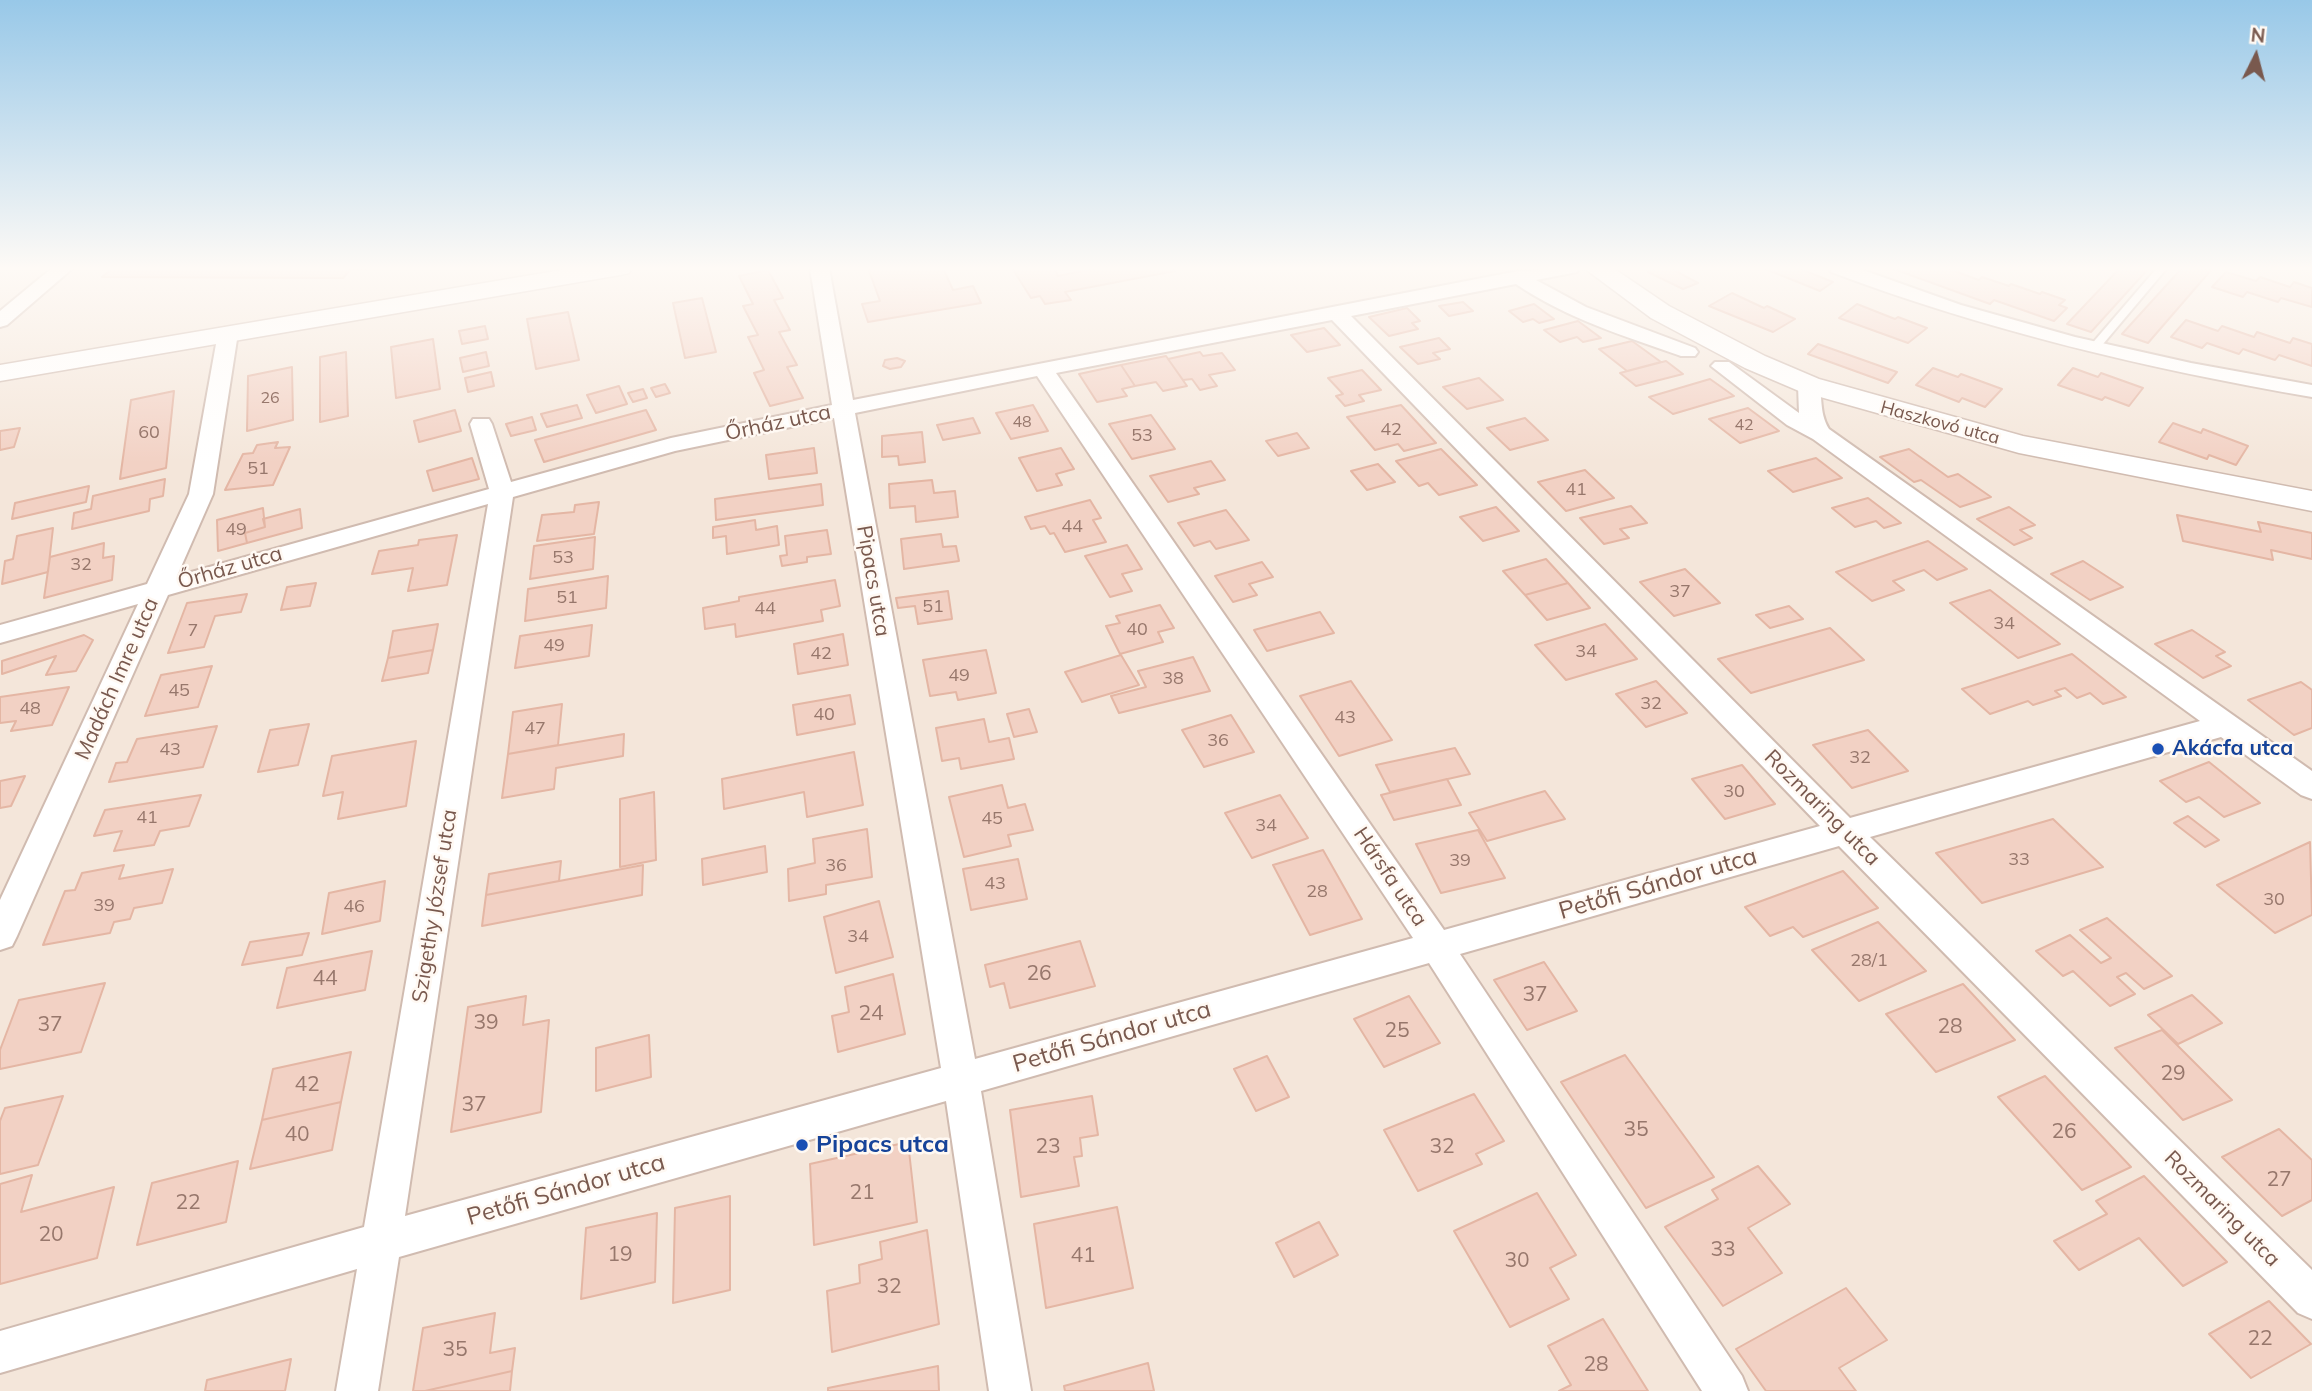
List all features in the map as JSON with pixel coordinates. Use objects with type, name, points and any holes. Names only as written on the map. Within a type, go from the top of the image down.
[{"type":"street","points":[[0,373],[228,333]]},
{"type":"street","name":"Madách Imre utca","points":[[0,936],[201,494],[228,333]]},
{"type":"street","name":"Pipacs utca","points":[[830,333],[961,1080],[1010,1391]]},
{"type":"street","name":"Őrház utca","points":[[0,634],[629,455],[1228,333]]},
{"type":"street","name":"Rozmaring utca","points":[[1356,333],[1845,832],[2312,1299]]},
{"type":"street","points":[[1635,333],[1688,352]]},
{"type":"street","name":"Haszkovó utca","points":[[1700,333],[1755,362],[1809,385],[2020,444],[2312,501]]},
{"type":"street","points":[[2038,333],[2178,367],[2312,391]]},
{"type":"street","points":[[1723,366],[2312,787]]},
{"type":"street","name":"Hársfa utca","points":[[1043,369],[1437,947],[1727,1391]]},
{"type":"street","points":[[1809,385],[1808,410],[1811,420],[1821,434]]},
{"type":"street","name":"Szigethy József utca","points":[[357,1391],[502,491],[481,424]]},
{"type":"street","name":"Petőfi Sándor utca","points":[[0,1352],[381,1242],[2225,725]]},
{"type":"lane","points":[[2094,348],[2107,333]]},
{"type":"shaded area","points":[[0,333],[2312,333],[2312,1391],[0,1391]]},
{"type":"building","points":[[459,333],[487,333],[488,339],[462,344]]},
{"type":"building","points":[[530,333],[573,333],[579,360],[536,369]]},
{"type":"building","points":[[680,333],[711,333],[716,352],[685,358]]},
{"type":"building","points":[[757,333],[779,333],[797,365],[787,367],[803,398],[770,406],[754,373],[764,370],[748,337],[758,335]]},
{"type":"building","points":[[1329,333],[1340,345],[1307,352],[1291,335]]},
{"type":"building","points":[[1548,333],[1594,333],[1601,338],[1583,342],[1577,337],[1560,342]]},
{"type":"building","points":[[1880,333],[1921,333],[1908,343]]},
{"type":"building","points":[[2123,333],[2157,333],[2148,343]]},
{"type":"building","points":[[2175,333],[2242,333],[2254,337],[2260,333],[2290,343],[2293,338],[2312,344],[2312,366],[2279,355],[2275,360],[2243,349],[2239,354],[2207,343],[2202,348],[2171,337]]},
{"type":"building","points":[[1439,338],[1450,349],[1433,353],[1440,359],[1418,364],[1400,347]]},
{"type":"building","points":[[433,339],[440,389],[396,398],[391,347]]},
{"type":"building","points":[[1632,341],[1661,362],[1627,371],[1599,349]]},
{"type":"building","points":[[1818,344],[1897,372],[1888,383],[1808,354]]},
{"type":"building","points":[[346,352],[348,416],[320,422],[320,357]]},
{"type":"building","points":[[486,352],[489,366],[463,372],[460,358]]},
{"type":"building","points":[[1200,352],[1203,356],[1222,353],[1235,370],[1209,375],[1217,386],[1200,390],[1192,379],[1183,380],[1168,359]]},
{"type":"building","points":[[1166,356],[1187,386],[1163,391],[1156,382],[1135,386],[1121,365]]},
{"type":"building","points":[[897,358],[905,361],[901,367],[890,369],[883,366],[885,360]]},
{"type":"building","points":[[1666,361],[1683,374],[1636,386],[1620,373]]},
{"type":"building","points":[[1121,365],[1135,386],[1122,389],[1127,396],[1097,402],[1079,374]]},
{"type":"building","points":[[292,367],[293,420],[247,431],[248,376]]},
{"type":"building","points":[[1933,368],[1958,377],[1961,374],[2002,389],[1985,407],[1962,398],[1959,402],[1916,385]]},
{"type":"building","points":[[2073,368],[2098,377],[2101,373],[2143,388],[2129,406],[2105,397],[2102,400],[2058,385]]},
{"type":"building","points":[[1362,370],[1381,390],[1359,395],[1364,401],[1345,406],[1336,396],[1343,394],[1328,378]]},
{"type":"building","points":[[491,372],[494,386],[468,392],[465,378]]},
{"type":"building","points":[[1479,378],[1503,400],[1467,409],[1443,387]]},
{"type":"building","points":[[1710,379],[1734,396],[1673,414],[1649,397]]},
{"type":"building","points":[[665,384],[670,393],[656,397],[651,388]]},
{"type":"building","points":[[619,386],[627,404],[596,413],[587,395]]},
{"type":"building","points":[[643,389],[647,398],[633,402],[628,393]]},
{"type":"building","points":[[174,391],[166,468],[120,479],[131,400]]},
{"type":"building","points":[[577,405],[582,418],[547,427],[541,414]]},
{"type":"building","points":[[1033,405],[1048,431],[1011,439],[996,413]]},
{"type":"building","points":[[1401,405],[1436,443],[1404,451],[1398,444],[1375,450],[1347,417]]},
{"type":"building","points":[[1748,408],[1779,431],[1740,443],[1709,419]]},
{"type":"building","points":[[455,410],[461,431],[419,442],[414,421]]},
{"type":"building","points":[[646,410],[656,430],[544,462],[535,440]]},
{"type":"building","points":[[1151,415],[1175,449],[1132,459],[1109,424]]},
{"type":"building","points":[[532,417],[536,430],[511,436],[506,424]]},
{"type":"building","points":[[973,418],[980,433],[943,440],[937,425]]},
{"type":"building","points":[[1525,418],[1548,440],[1510,450],[1487,428]]},
{"type":"building","points":[[2173,423],[2201,433],[2203,429],[2248,446],[2236,465],[2209,455],[2207,459],[2159,442]]},
{"type":"building","points":[[20,428],[14,447],[0,450],[0,431]]},
{"type":"building","points":[[922,432],[925,462],[899,465],[898,456],[882,457],[882,436]]},
{"type":"building","points":[[1297,433],[1309,448],[1278,456],[1266,441]]},
{"type":"building","points":[[278,442],[275,448],[290,447],[273,485],[225,490],[243,454],[253,453],[257,445]]},
{"type":"building","points":[[814,448],[817,473],[769,479],[766,455]]},
{"type":"building","points":[[1061,448],[1074,469],[1056,474],[1062,485],[1037,491],[1019,458]]},
{"type":"building","points":[[1441,449],[1477,485],[1439,495],[1428,483],[1419,486],[1396,461]]},
{"type":"building","points":[[1909,449],[1948,477],[1958,474],[1991,497],[1960,507],[1921,480],[1914,482],[1880,457]]},
{"type":"building","points":[[472,458],[479,479],[433,491],[427,471]]},
{"type":"building","points":[[1816,458],[1842,478],[1793,492],[1768,471]]},
{"type":"building","points":[[1211,461],[1225,480],[1194,488],[1199,494],[1168,502],[1150,476]]},
{"type":"building","points":[[1378,464],[1395,482],[1367,490],[1351,471]]},
{"type":"building","points":[[1585,470],[1614,498],[1566,511],[1538,482]]},
{"type":"building","points":[[165,479],[163,496],[150,499],[149,511],[72,529],[74,513],[91,509],[93,496]]},
{"type":"building","points":[[932,480],[934,493],[955,491],[958,517],[916,522],[915,506],[890,508],[889,484]]},
{"type":"building","points":[[821,484],[823,505],[716,520],[715,499]]},
{"type":"building","points":[[89,486],[86,502],[12,519],[15,503]]},
{"type":"building","points":[[1868,498],[1901,523],[1884,528],[1876,521],[1855,527],[1832,508]]},
{"type":"building","points":[[1090,500],[1101,518],[1093,520],[1106,542],[1065,552],[1054,533],[1050,534],[1045,526],[1031,529],[1025,517]]},
{"type":"building","points":[[599,502],[594,534],[537,541],[542,515],[574,512],[575,505]]},
{"type":"building","points":[[1631,506],[1647,523],[1620,529],[1629,538],[1604,544],[1580,518]]},
{"type":"building","points":[[1496,507],[1519,531],[1483,541],[1460,517]]},
{"type":"building","points":[[2009,507],[2035,525],[2020,530],[2032,538],[2014,545],[1977,519]]},
{"type":"building","points":[[263,508],[265,527],[245,533],[247,543],[218,551],[217,520]]},
{"type":"building","points":[[300,509],[302,528],[247,543],[245,533],[265,527],[263,519]]},
{"type":"building","points":[[1226,510],[1249,540],[1216,549],[1210,541],[1194,546],[1178,523]]},
{"type":"building","points":[[2177,515],[2261,532],[2258,522],[2312,533],[2312,559],[2271,550],[2273,560],[2183,541]]},
{"type":"building","points":[[755,520],[756,530],[777,526],[779,545],[727,554],[726,536],[713,538],[713,527]]},
{"type":"building","points":[[53,528],[48,572],[2,584],[5,561],[13,559],[17,536]]},
{"type":"building","points":[[827,530],[831,554],[807,557],[807,562],[782,566],[780,556],[787,555],[785,536]]},
{"type":"building","points":[[941,534],[943,547],[956,546],[959,561],[904,569],[901,539]]},
{"type":"building","points":[[457,535],[447,585],[408,591],[413,568],[372,574],[379,551],[418,545],[419,540]]},
{"type":"building","points":[[595,537],[593,569],[530,579],[534,546]]},
{"type":"building","points":[[1928,541],[1967,569],[1937,580],[1924,570],[1893,581],[1904,590],[1872,601],[1836,572]]},
{"type":"building","points":[[104,543],[103,558],[114,556],[112,580],[44,598],[50,557]]},
{"type":"building","points":[[1127,545],[1142,569],[1122,574],[1132,591],[1110,597],[1085,556]]},
{"type":"building","points":[[1546,559],[1568,583],[1525,595],[1503,571]]},
{"type":"building","points":[[2083,561],[2123,587],[2090,600],[2051,574]]},
{"type":"building","points":[[1262,562],[1273,577],[1249,584],[1257,595],[1233,602],[1215,576]]},
{"type":"building","points":[[1685,569],[1720,603],[1674,616],[1640,582]]},
{"type":"building","points":[[608,576],[606,608],[525,621],[528,589]]},
{"type":"building","points":[[835,580],[840,606],[821,610],[823,621],[736,637],[735,624],[705,629],[703,608],[739,601],[739,597]]},
{"type":"building","points":[[316,583],[310,606],[281,610],[287,587]]},
{"type":"building","points":[[1568,583],[1590,608],[1547,620],[1525,595]]},
{"type":"building","points":[[1990,590],[2060,644],[2018,658],[1950,603]]},
{"type":"building","points":[[948,591],[952,619],[918,624],[915,606],[898,608],[896,598]]},
{"type":"building","points":[[247,594],[241,612],[215,616],[204,647],[168,653],[187,603]]},
{"type":"building","points":[[1160,605],[1174,628],[1158,632],[1163,642],[1120,654],[1106,626],[1120,623],[1116,616]]},
{"type":"building","points":[[1789,606],[1803,619],[1770,628],[1756,615]]},
{"type":"building","points":[[1320,612],[1334,633],[1267,651],[1254,630]]},
{"type":"building","points":[[438,624],[433,650],[388,658],[393,631]]},
{"type":"building","points":[[1605,624],[1637,659],[1566,680],[1535,645]]},
{"type":"building","points":[[592,625],[589,656],[515,668],[520,636]]},
{"type":"building","points":[[1830,628],[1864,660],[1751,693],[1718,659]]},
{"type":"building","points":[[2192,630],[2225,652],[2216,656],[2231,666],[2203,678],[2155,644]]},
{"type":"building","points":[[843,634],[848,665],[798,674],[794,644]]},
{"type":"building","points":[[84,635],[93,640],[76,671],[46,675],[56,656],[2,674],[2,661]]},
{"type":"building","points":[[433,650],[428,673],[382,681],[388,658]]},
{"type":"building","points":[[986,650],[996,693],[958,700],[956,692],[930,696],[923,660]]},
{"type":"building","points":[[2072,654],[2126,697],[2103,704],[2090,693],[2077,698],[2065,688],[2055,691],[2061,696],[2033,705],[2028,701],[1990,714],[1962,689]]},
{"type":"building","points":[[1121,655],[1139,685],[1082,702],[1065,672]]},
{"type":"building","points":[[1193,657],[1210,691],[1119,713],[1111,696],[1146,687],[1138,671]]},
{"type":"building","points":[[212,666],[198,707],[145,716],[161,675]]},
{"type":"building","points":[[1351,681],[1392,740],[1339,756],[1300,696]]},
{"type":"building","points":[[1656,681],[1687,713],[1646,727],[1616,694]]},
{"type":"building","points":[[2301,682],[2312,690],[2312,728],[2294,735],[2248,700]]},
{"type":"building","points":[[69,687],[52,725],[11,731],[16,721],[0,723],[0,697]]},
{"type":"building","points":[[850,695],[855,724],[797,735],[793,705]]},
{"type":"building","points":[[562,704],[558,745],[508,754],[513,712]]},
{"type":"building","points":[[1029,709],[1037,732],[1014,737],[1007,714]]},
{"type":"building","points":[[1231,715],[1254,752],[1204,767],[1182,730]]},
{"type":"building","points":[[984,719],[989,742],[1009,738],[1014,759],[961,769],[959,758],[942,761],[936,728]]},
{"type":"building","points":[[309,724],[298,765],[258,772],[270,730]]},
{"type":"building","points":[[217,726],[203,767],[109,782],[116,763],[127,762],[137,739]]},
{"type":"building","points":[[1868,730],[1908,771],[1852,788],[1813,745]]},
{"type":"building","points":[[624,734],[623,756],[556,768],[554,789],[502,798],[508,754]]},
{"type":"building","points":[[416,741],[406,806],[338,819],[343,792],[323,796],[332,756]]},
{"type":"building","points":[[1455,748],[1470,774],[1390,792],[1376,765]]},
{"type":"building","points":[[854,752],[863,805],[807,817],[804,792],[724,809],[722,779]]},
{"type":"building","points":[[2209,762],[2260,803],[2224,817],[2199,797],[2186,802],[2160,781]]},
{"type":"building","points":[[1742,765],[1775,804],[1725,819],[1692,779]]},
{"type":"building","points":[[25,776],[11,806],[0,808],[0,781]]},
{"type":"building","points":[[1447,779],[1461,805],[1394,820],[1381,795]]},
{"type":"building","points":[[1002,785],[1008,808],[1025,804],[1033,830],[1008,835],[1011,846],[964,857],[949,797]]},
{"type":"building","points":[[1545,791],[1565,819],[1487,841],[1469,813]]},
{"type":"building","points":[[654,792],[656,860],[620,867],[620,799]]},
{"type":"building","points":[[201,795],[189,826],[160,831],[154,845],[114,851],[122,831],[94,836],[105,810]]},
{"type":"building","points":[[1280,795],[1308,838],[1252,858],[1225,813]]},
{"type":"building","points":[[2188,816],[2219,840],[2205,847],[2174,823]]},
{"type":"building","points":[[2053,819],[2103,867],[1982,903],[1936,853]]},
{"type":"building","points":[[867,829],[872,877],[826,885],[826,894],[789,901],[788,869],[815,863],[813,839]]},
{"type":"building","points":[[1478,830],[1505,878],[1441,893],[1416,844]]},
{"type":"building","points":[[2310,842],[2312,915],[2275,933],[2217,885]]},
{"type":"building","points":[[765,846],[767,872],[703,885],[702,859]]},
{"type":"building","points":[[1323,850],[1362,919],[1310,935],[1273,865]]},
{"type":"building","points":[[1018,859],[1027,899],[971,910],[963,869]]},
{"type":"building","points":[[561,861],[559,881],[486,895],[489,874]]},
{"type":"building","points":[[124,865],[119,879],[173,869],[162,903],[134,908],[130,919],[114,922],[110,933],[43,945],[65,891],[75,890],[82,873]]},
{"type":"building","points":[[643,865],[642,895],[482,926],[486,895]]},
{"type":"building","points":[[1843,871],[1878,908],[1803,937],[1793,927],[1770,936],[1745,907]]},
{"type":"building","points":[[385,881],[380,921],[322,934],[329,893]]},
{"type":"building","points":[[879,901],[893,957],[836,973],[824,917]]},
{"type":"building","points":[[2107,918],[2172,976],[2144,989],[2126,973],[2117,977],[2135,994],[2110,1006],[2073,971],[2063,976],[2036,951],[2070,935],[2101,963],[2111,958],[2080,930]]},
{"type":"building","points":[[1878,922],[1926,971],[1859,1001],[1812,950]]},
{"type":"building","points":[[309,933],[302,955],[242,965],[250,942]]},
{"type":"building","points":[[1080,941],[1095,986],[1010,1008],[1004,983],[990,987],[985,965]]},
{"type":"building","points":[[372,951],[365,990],[277,1008],[287,968]]},
{"type":"building","points":[[1544,962],[1577,1011],[1527,1030],[1494,980]]},
{"type":"building","points":[[893,974],[905,1034],[838,1052],[832,1016],[849,1012],[845,987]]},
{"type":"building","points":[[105,983],[81,1052],[0,1069],[0,1050],[19,1000]]},
{"type":"building","points":[[1963,984],[2015,1040],[1936,1072],[1886,1014]]},
{"type":"building","points":[[2192,995],[2222,1023],[2178,1044],[2148,1015]]},
{"type":"building","points":[[526,996],[523,1025],[549,1020],[541,1112],[451,1132],[468,1007]]},
{"type":"building","points":[[1409,996],[1440,1043],[1384,1067],[1354,1019]]},
{"type":"building","points":[[2162,1030],[2232,1100],[2183,1120],[2115,1048]]},
{"type":"building","points":[[649,1035],[651,1077],[596,1091],[596,1048]]},
{"type":"building","points":[[351,1052],[341,1102],[262,1120],[273,1069]]},
{"type":"building","points":[[1625,1055],[1714,1177],[1646,1208],[1561,1082]]},
{"type":"building","points":[[1267,1056],[1289,1097],[1256,1111],[1234,1069]]},
{"type":"building","points":[[2045,1076],[2131,1167],[2082,1190],[1998,1097]]},
{"type":"building","points":[[1474,1094],[1504,1141],[1476,1154],[1482,1164],[1418,1191],[1384,1130]]},
{"type":"building","points":[[63,1096],[38,1165],[0,1174],[0,1121],[5,1108]]},
{"type":"building","points":[[1092,1096],[1098,1135],[1080,1138],[1082,1156],[1074,1157],[1079,1186],[1021,1197],[1010,1110]]},
{"type":"building","points":[[341,1102],[332,1150],[250,1169],[262,1120]]},
{"type":"building","points":[[2279,1129],[2312,1160],[2312,1200],[2282,1216],[2222,1157]]},
{"type":"building","points":[[908,1142],[917,1222],[814,1245],[810,1164]]},
{"type":"building","points":[[238,1161],[226,1222],[137,1245],[152,1183]]},
{"type":"building","points":[[1758,1166],[1790,1204],[1748,1228],[1782,1273],[1723,1306],[1665,1227],[1718,1199],[1712,1190]]},
{"type":"building","points":[[32,1175],[21,1212],[114,1187],[97,1258],[0,1284],[0,1184]]},
{"type":"building","points":[[2144,1176],[2227,1262],[2183,1286],[2139,1238],[2079,1270],[2054,1241],[2107,1214],[2096,1201]]},
{"type":"building","points":[[1537,1193],[1576,1255],[1550,1268],[1569,1299],[1510,1327],[1454,1231]]},
{"type":"building","points":[[730,1196],[730,1290],[673,1303],[675,1208]]},
{"type":"building","points":[[1117,1207],[1133,1288],[1046,1308],[1034,1224]]},
{"type":"building","points":[[657,1213],[655,1282],[581,1299],[586,1228]]},
{"type":"building","points":[[1319,1222],[1338,1255],[1294,1277],[1276,1243]]},
{"type":"building","points":[[927,1230],[939,1324],[832,1352],[827,1291],[860,1283],[859,1265],[882,1259],[880,1242]]},
{"type":"building","points":[[1846,1288],[1887,1340],[1839,1368],[1856,1391],[1766,1391],[1736,1349]]},
{"type":"building","points":[[2269,1301],[2311,1344],[2251,1378],[2209,1334]]},
{"type":"building","points":[[495,1313],[490,1353],[515,1348],[512,1371],[425,1391],[413,1391],[423,1328]]},
{"type":"building","points":[[1603,1319],[1648,1391],[1559,1391],[1571,1385],[1548,1346]]},
{"type":"building","points":[[291,1359],[285,1391],[205,1391],[207,1380]]},
{"type":"building","points":[[1148,1363],[1154,1391],[1065,1391],[1064,1386]]},
{"type":"building","points":[[938,1366],[939,1391],[828,1391],[828,1388]]},
{"type":"building","points":[[512,1371],[510,1391],[425,1391]]},
{"type":"place","name":"Akácfa utca","points":[[2158,749]]},
{"type":"place","name":"Pipacs utca","points":[[802,1145]]}]
